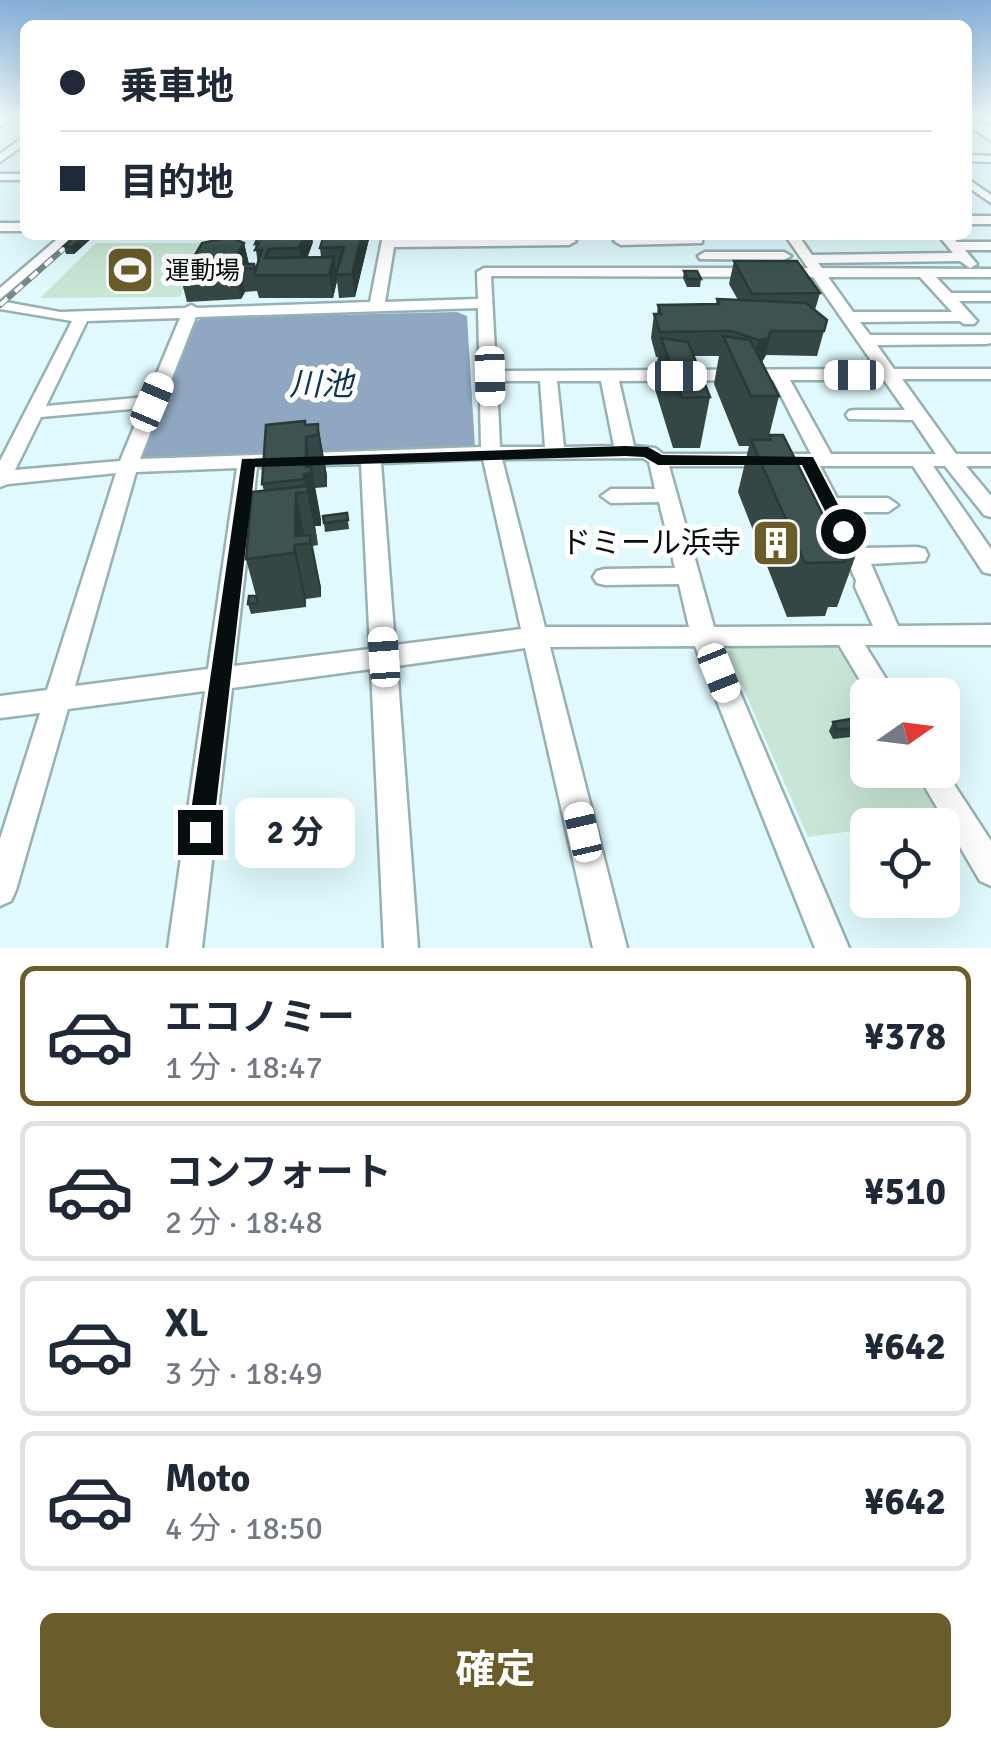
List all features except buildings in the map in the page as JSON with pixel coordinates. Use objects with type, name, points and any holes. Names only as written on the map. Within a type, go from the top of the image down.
[{"type":"street","points":[[0,295],[64,240]]},
{"type":"street","points":[[377,304],[389,240]]},
{"type":"street","points":[[570,240],[581,272]]},
{"type":"street","points":[[697,240],[714,275]]},
{"type":"street","points":[[795,240],[918,415],[991,510]]},
{"type":"street","points":[[814,267],[925,274],[991,246]]},
{"type":"street","points":[[705,256],[784,256]]},
{"type":"street","points":[[610,948],[491,453],[484,272],[699,270],[714,275],[966,259]]},
{"type":"street","points":[[966,259],[974,283],[991,283]]},
{"type":"street","points":[[925,274],[988,342]]},
{"type":"street","points":[[947,297],[991,297]]},
{"type":"street","points":[[0,320],[8,306],[60,317],[484,303]]},
{"type":"street","points":[[0,890],[128,466],[191,310]]},
{"type":"street","points":[[0,479],[82,316]]},
{"type":"street","points":[[850,318],[991,320]]},
{"type":"street","points":[[867,340],[988,342]]},
{"type":"street","points":[[490,376],[991,374]]},
{"type":"street","points":[[548,376],[555,452]]},
{"type":"street","points":[[609,376],[625,451]]},
{"type":"street","points":[[780,376],[816,460],[830,505],[891,636]]},
{"type":"street","points":[[35,412],[152,402]]},
{"type":"street","points":[[854,415],[918,415]]},
{"type":"street","points":[[0,479],[128,466],[491,453],[648,452],[658,460],[705,639],[832,948]]},
{"type":"street","points":[[371,458],[401,948]]},
{"type":"street","points":[[658,460],[991,460]]},
{"type":"street","points":[[919,460],[991,566]]},
{"type":"street","points":[[185,948],[248,462]]},
{"type":"street","points":[[611,496],[667,495]]},
{"type":"street","points":[[830,505],[888,505]]},
{"type":"street","points":[[856,556],[917,555]]},
{"type":"street","points":[[606,577],[687,576]]},
{"type":"street","points":[[0,707],[538,637],[991,635]]},
{"type":"street","points":[[846,636],[872,678]]},
{"type":"street","points":[[940,788],[991,870]]},
{"type":"green space","name":"運動場","points":[[96,243],[203,243],[180,297],[40,298]]},
{"type":"green space","points":[[732,647],[834,647],[845,653],[860,678],[850,678],[850,788],[927,788],[939,808],[850,808],[850,831],[808,837],[728,653]]},
{"type":"water","name":"川池","points":[[457,312],[467,316],[475,448],[139,459],[191,325],[202,318]]},
{"type":"railway","points":[[0,305],[73,240]]},
{"type":"place","name":"運動場","points":[[130,270]]},
{"type":"place","name":"ドミール浜寺","points":[[776,543]]},
{"type":"route","points":[[200,832],[248,462],[625,451],[648,452],[658,460],[807,460],[843,531]]}]
